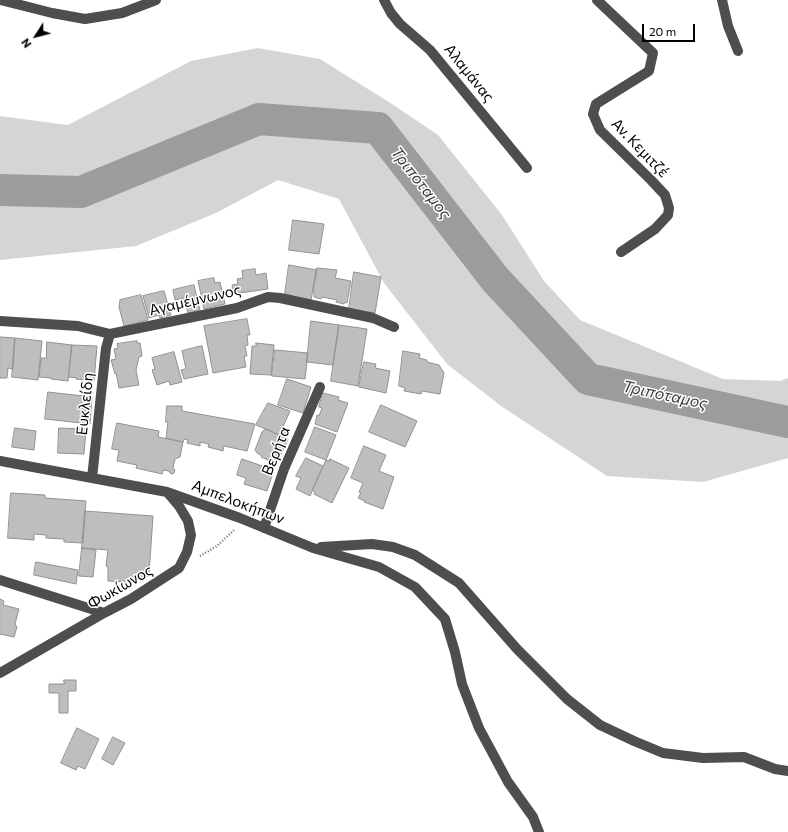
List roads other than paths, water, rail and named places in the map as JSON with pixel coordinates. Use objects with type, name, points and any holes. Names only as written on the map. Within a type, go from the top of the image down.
[{"type":"street","points":[[1,0],[52,13],[85,19],[122,13],[156,0]]},
{"type":"street","name":"Αλαμάνας","points":[[384,0],[391,13],[400,24],[430,50],[527,168]]},
{"type":"street","name":"Αν. Κεμιτζέ","points":[[597,0],[653,53],[649,71],[596,104],[593,114],[600,130],[665,195],[669,208],[668,215],[655,229],[621,252]]},
{"type":"street","points":[[722,0],[728,26],[738,50]]},
{"type":"street","name":"Αγαμέμνωνος","points":[[0,321],[78,326],[110,334],[237,308],[272,297],[373,318],[394,327]]},
{"type":"street","name":"Ευκλείδη","points":[[92,478],[106,348],[110,334]]},
{"type":"street","name":"Βερήτα","points":[[264,528],[284,469],[320,387]]},
{"type":"street","name":"Αμπελοκήπων","points":[[0,461],[167,492],[240,518],[314,548],[379,567],[415,588],[445,619],[455,652],[462,684],[479,728],[508,782],[533,817],[539,832]]},
{"type":"street","name":"Φωκίωνος","points":[[0,673],[131,599],[179,568],[187,552],[191,535],[188,521],[179,506],[167,492]]},
{"type":"street","points":[[314,548],[372,544],[393,547],[415,555],[459,583],[517,649],[566,699],[600,725],[634,741],[663,753],[703,758],[744,757],[788,771]]},
{"type":"street","points":[[0,580],[104,613]]},
{"type":"waterway","name":"Τριπόταμος","points":[[0,190],[81,192],[259,119],[378,128],[495,279],[588,379],[788,422]]}]
